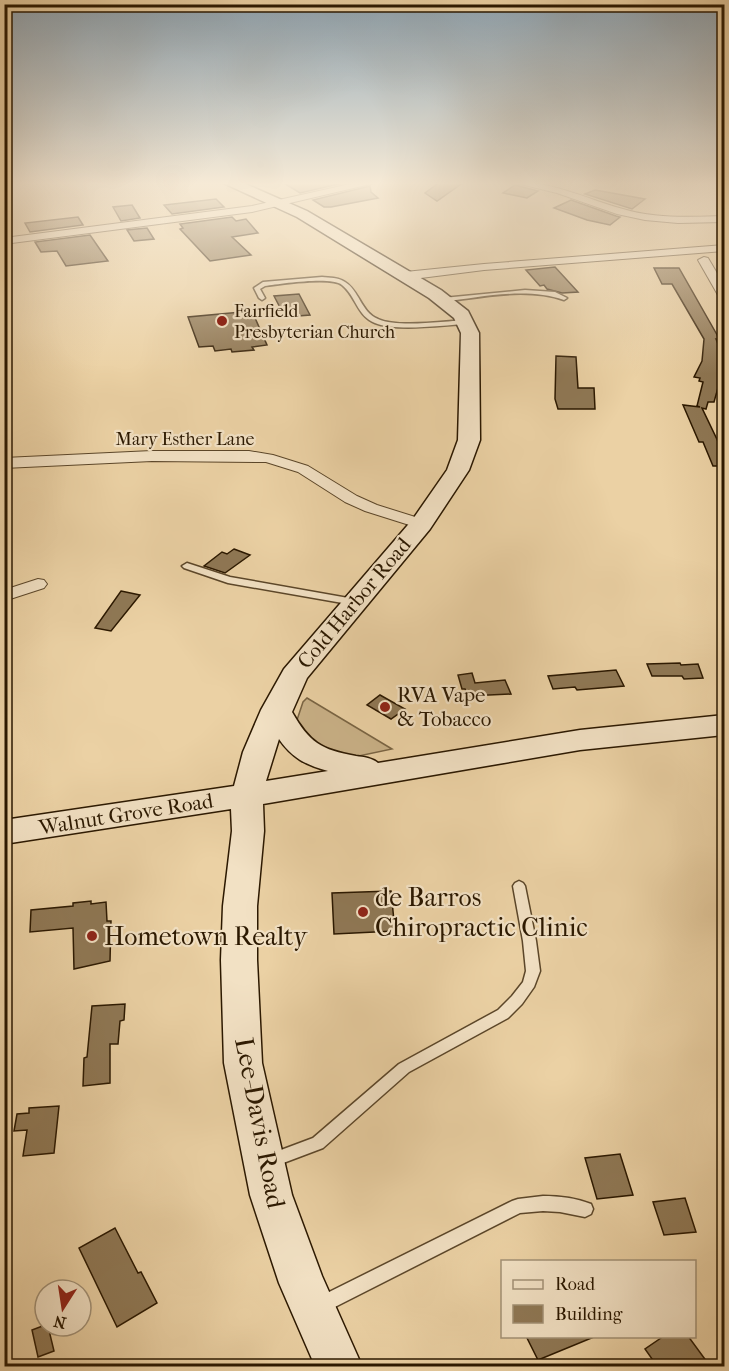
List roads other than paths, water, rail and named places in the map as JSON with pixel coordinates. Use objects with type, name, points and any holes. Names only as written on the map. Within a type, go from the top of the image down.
[{"type":"main road","points":[[356,246],[444,300],[467,321]]},
{"type":"main road","name":"Cold Harbor Road","points":[[247,795],[258,752],[294,675],[422,524],[458,470],[469,440],[470,333],[467,321]]},
{"type":"main road","points":[[276,710],[295,743],[310,754],[335,763],[387,771]]},
{"type":"main road","points":[[247,795],[580,740],[724,725]]},
{"type":"main road","name":"Walnut Grove Road","points":[[4,832],[247,795]]},
{"type":"main road","name":"Lee-Davis Road","points":[[247,795],[248,831],[240,906],[243,1063],[271,1196],[313,1309],[339,1366]]},
{"type":"street","points":[[405,276],[484,267],[724,248]]},
{"type":"street","points":[[704,260],[724,295]]},
{"type":"street","name":"Mary Esther Lane","points":[[4,463],[153,456],[249,456],[303,469],[361,504],[422,524]]},
{"type":"street","points":[[4,596],[38,584]]},
{"type":"lane","points":[[262,298],[257,288],[263,284],[329,279],[345,284],[368,316],[378,322],[396,325],[467,321]]},
{"type":"lane","points":[[444,300],[534,292],[556,293],[564,298]]},
{"type":"lane","points":[[188,566],[228,580],[354,602]]},
{"type":"lane","points":[[264,1163],[318,1143],[404,1068],[503,1014],[512,1006],[533,972],[519,886]]},
{"type":"lane","points":[[313,1309],[518,1206],[542,1202],[566,1204],[585,1209]]},
{"type":"place","name":"Fairfield Presbyterian Church","points":[[222,321]]},
{"type":"place","name":"RVA Vape & Tobacco","points":[[385,707]]},
{"type":"place","name":"de Barros Chiropractic Clinic","points":[[363,912]]},
{"type":"place","name":"Hometown Realty","points":[[92,936]]}]
